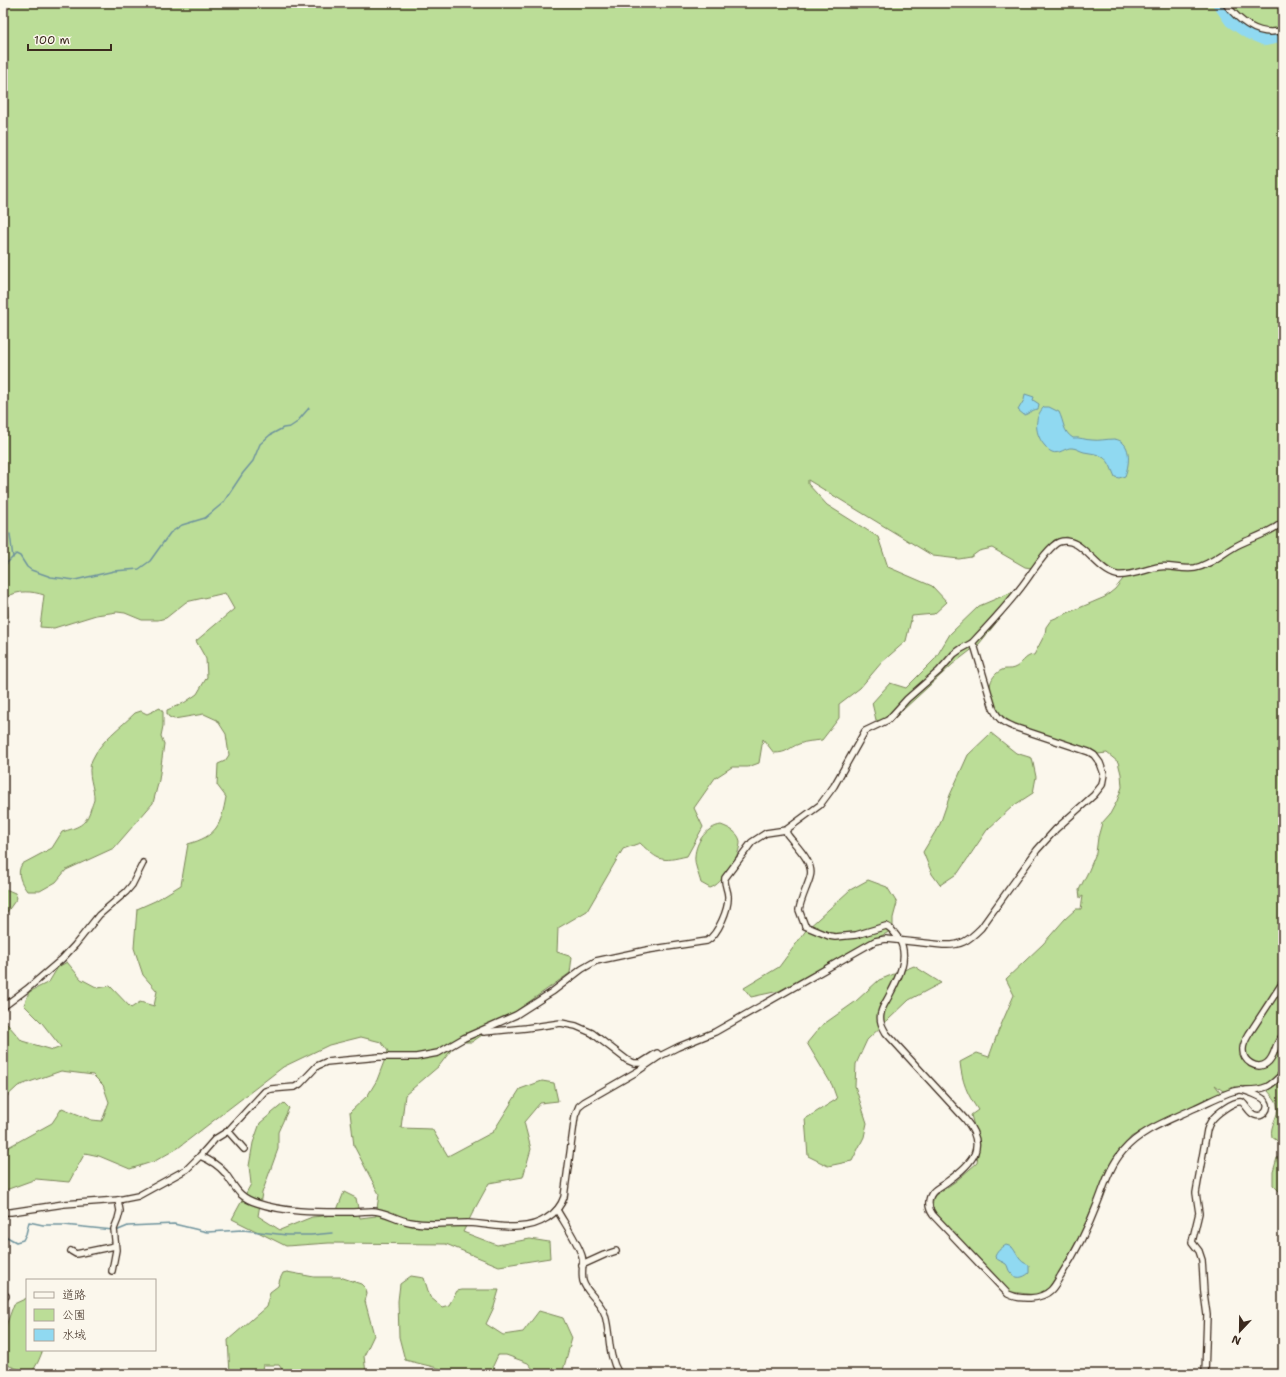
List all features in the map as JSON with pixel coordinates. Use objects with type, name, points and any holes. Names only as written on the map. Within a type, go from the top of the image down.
[{"type":"street","points":[[1225,3],[1242,21],[1252,27],[1274,33],[1283,30]]},
{"type":"street","points":[[3,1212],[64,1204],[118,1200],[138,1196],[187,1169],[215,1139],[228,1131],[265,1091],[295,1087],[300,1084],[317,1066],[326,1062],[379,1057],[427,1056],[438,1053],[464,1038],[516,1015],[552,992],[582,969],[596,961],[647,950],[707,941],[713,937],[727,907],[728,895],[724,884],[725,878],[752,842],[766,833],[786,830],[809,814],[824,800],[834,786],[865,731],[888,720],[907,699],[939,671],[954,654],[961,648],[972,643],[1022,586],[1031,572],[1057,542],[1072,542],[1110,572],[1117,575],[1127,575],[1142,570],[1160,567],[1189,569],[1203,566],[1241,543],[1269,532],[1283,522]]},
{"type":"street","points":[[200,1156],[214,1162],[224,1172],[239,1193],[258,1204],[285,1209],[352,1212],[372,1211],[410,1222],[520,1227],[538,1223],[551,1216],[558,1210],[564,1197],[574,1116],[579,1106],[590,1098],[638,1071],[660,1056],[715,1032],[875,941],[886,939],[952,946],[962,944],[974,936],[981,928],[1037,850],[1056,829],[1094,796],[1102,785],[1104,774],[1100,763],[1094,755],[1089,752],[1005,723],[998,718],[993,708],[976,648],[972,643]]},
{"type":"street","points":[[786,830],[787,834],[807,860],[811,868],[811,876],[799,910],[805,926],[835,937],[856,935],[886,926],[890,928],[902,945],[904,955],[901,970],[881,1012],[881,1025],[886,1033],[965,1119],[975,1136],[976,1149],[973,1159],[964,1170],[933,1192],[929,1200],[930,1212],[1000,1288],[1012,1296],[1035,1297],[1051,1290],[1084,1236],[1113,1165],[1129,1144],[1142,1134],[1160,1124],[1228,1093],[1241,1090],[1266,1088],[1275,1082],[1283,1073]]},
{"type":"street","points":[[3,1006],[27,989],[75,946],[99,915],[132,885],[143,863]]},
{"type":"street","points":[[1283,982],[1244,1043],[1242,1048],[1246,1060],[1250,1064],[1256,1066],[1267,1064],[1274,1054],[1280,1038],[1283,1036]]},
{"type":"street","points":[[479,1032],[561,1023],[576,1026],[592,1033],[627,1060],[634,1063],[641,1063],[657,1053],[660,1056]]},
{"type":"street","points":[[1205,1374],[1207,1315],[1202,1260],[1199,1251],[1192,1242],[1199,1214],[1196,1193],[1207,1130],[1209,1123],[1213,1118],[1234,1102],[1239,1101],[1245,1104],[1251,1113],[1255,1115],[1259,1116],[1264,1114],[1267,1110],[1268,1106],[1263,1098],[1241,1090]]},
{"type":"street","points":[[228,1131],[244,1149]]},
{"type":"street","points":[[112,1271],[116,1250],[114,1229],[119,1215],[118,1200]]},
{"type":"street","points":[[558,1210],[580,1251],[582,1258],[583,1281],[586,1288],[600,1305],[605,1314],[611,1355],[614,1365],[620,1374]]},
{"type":"street","points":[[71,1251],[76,1254],[115,1246]]},
{"type":"street","points":[[582,1265],[604,1254],[616,1251]]},
{"type":"green space","points":[[3,3],[1283,3],[1283,1145],[1272,1137],[1271,1132],[1278,1109],[1276,1101],[1268,1091],[1276,1083],[1258,1087],[1223,1091],[1215,1085],[1221,1093],[1154,1124],[1131,1137],[1115,1156],[1106,1171],[1098,1195],[1080,1235],[1060,1271],[1049,1288],[1036,1295],[1011,1292],[993,1277],[940,1219],[932,1206],[934,1196],[956,1181],[977,1163],[979,1145],[971,1115],[978,1110],[966,1088],[960,1062],[977,1053],[989,1057],[1014,995],[1006,979],[1043,944],[1065,919],[1076,909],[1081,909],[1083,896],[1080,898],[1079,890],[1096,853],[1102,823],[1110,814],[1122,787],[1118,762],[1107,753],[1098,754],[1013,725],[994,705],[990,695],[991,681],[997,673],[1003,669],[1014,668],[1026,658],[1034,655],[1045,634],[1046,627],[1051,620],[1105,597],[1115,589],[1123,579],[1084,547],[1067,537],[1054,540],[1031,568],[1025,567],[992,548],[979,551],[971,557],[959,559],[933,556],[808,480],[808,484],[827,505],[878,537],[888,567],[932,586],[947,602],[934,614],[912,616],[906,641],[882,662],[860,688],[839,704],[839,718],[822,740],[804,742],[785,751],[774,753],[763,739],[759,763],[748,767],[732,767],[715,778],[694,808],[703,827],[687,856],[666,860],[661,859],[652,854],[640,843],[623,849],[587,911],[558,928],[557,952],[572,957],[570,973],[472,1042],[462,1042],[452,1049],[439,1066],[405,1095],[401,1128],[432,1129],[448,1156],[493,1132],[520,1089],[542,1081],[554,1083],[558,1101],[540,1103],[524,1122],[531,1149],[523,1177],[489,1183],[463,1232],[497,1245],[530,1239],[549,1242],[550,1258],[499,1266],[446,1244],[329,1243],[286,1246],[232,1219],[251,1184],[249,1166],[253,1143],[260,1123],[284,1103],[289,1108],[278,1132],[278,1149],[262,1193],[258,1216],[280,1230],[312,1217],[335,1215],[344,1192],[356,1198],[360,1218],[376,1216],[379,1194],[354,1146],[350,1112],[368,1095],[377,1080],[388,1051],[381,1042],[361,1037],[329,1045],[283,1067],[178,1148],[155,1161],[130,1169],[99,1156],[85,1153],[69,1182],[36,1179],[3,1191],[3,1150],[52,1123],[62,1108],[92,1120],[102,1121],[109,1102],[103,1085],[93,1075],[61,1071],[18,1086],[3,1100],[3,1019],[22,1041],[53,1050],[61,1047],[42,1023],[24,1005],[29,992],[49,982],[58,967],[67,962],[81,979],[98,988],[110,986],[131,1008],[140,1002],[154,1006],[157,991],[143,975],[134,948],[137,909],[155,901],[181,885],[188,844],[205,837],[216,828],[222,815],[226,797],[217,785],[218,764],[225,761],[229,755],[226,734],[217,720],[204,714],[174,719],[169,717],[167,710],[184,703],[197,694],[207,677],[206,659],[196,641],[234,609],[225,593],[186,602],[166,618],[158,620],[142,620],[125,613],[117,612],[96,615],[54,628],[40,627],[44,595],[25,592],[16,593],[7,597],[8,617],[3,621]]},
{"type":"green space","points":[[1017,590],[1008,608],[979,644],[953,664],[892,720],[882,722],[876,720],[872,703],[890,683],[906,688],[935,659],[950,634],[979,606]]},
{"type":"green space","points":[[160,708],[163,712],[161,736],[164,744],[159,780],[153,803],[114,848],[66,870],[56,882],[40,891],[27,891],[19,874],[22,864],[52,848],[62,832],[81,825],[87,819],[94,800],[90,776],[90,765],[100,746],[135,713],[141,711],[147,714]]},
{"type":"green space","points":[[991,733],[1016,753],[1032,758],[1036,777],[1033,793],[1013,806],[987,830],[958,873],[940,885],[932,874],[923,852],[940,824],[950,795],[968,755]]},
{"type":"green space","points":[[721,825],[730,829],[737,835],[740,841],[739,847],[730,869],[715,886],[710,888],[701,883],[695,862],[696,850],[700,840],[707,832],[716,826]]},
{"type":"green space","points":[[868,880],[887,887],[897,903],[893,918],[893,930],[779,991],[751,997],[744,988],[779,967],[807,929],[850,890]]},
{"type":"green space","points":[[3,888],[15,893],[17,898],[7,912],[3,914]]},
{"type":"green space","points":[[914,966],[941,983],[909,1000],[867,1040],[856,1064],[855,1086],[867,1123],[864,1137],[852,1161],[828,1166],[808,1156],[805,1119],[837,1099],[832,1085],[807,1043],[821,1026],[855,1002],[879,980]]},
{"type":"green space","points":[[1283,1156],[1283,1195],[1273,1185],[1273,1172],[1277,1158]]},
{"type":"green space","points":[[287,1272],[314,1277],[340,1277],[361,1284],[366,1289],[367,1294],[365,1301],[374,1335],[364,1356],[366,1374],[285,1374],[279,1365],[263,1365],[261,1374],[230,1374],[228,1340],[266,1307],[270,1292],[278,1286],[283,1273]]},
{"type":"green space","points":[[411,1276],[424,1278],[430,1297],[442,1307],[449,1305],[457,1291],[499,1290],[494,1307],[486,1324],[503,1335],[523,1332],[539,1311],[563,1318],[572,1338],[562,1374],[537,1374],[528,1363],[506,1355],[498,1355],[493,1366],[498,1374],[443,1374],[442,1369],[405,1360],[399,1337],[398,1301],[400,1284]]},
{"type":"green space","points":[[26,1298],[26,1351],[43,1351],[31,1374],[7,1365],[4,1331],[14,1304]]},
{"type":"water","points":[[1025,394],[1034,397],[1033,400],[1039,404],[1038,409],[1024,415],[1018,410],[1024,400]]},
{"type":"water","points":[[1044,407],[1049,407],[1059,412],[1065,430],[1073,438],[1087,440],[1114,439],[1124,444],[1128,453],[1128,465],[1125,476],[1119,478],[1115,477],[1108,461],[1099,455],[1074,448],[1055,453],[1049,450],[1042,442],[1037,432],[1038,416]]},
{"type":"water","points":[[1006,1245],[1012,1247],[1021,1260],[1029,1265],[1029,1273],[1022,1277],[1012,1275],[1006,1264],[995,1257],[996,1253]]},
{"type":"waterway","points":[[1217,3],[1230,22],[1246,33],[1265,41],[1283,37]]},
{"type":"waterway","points":[[3,567],[16,554],[20,556],[27,567],[31,570],[51,577],[75,580],[114,571],[139,569],[150,561],[170,533],[182,525],[205,518],[223,503],[253,461],[260,444],[270,435],[296,423],[309,408]]},
{"type":"waterway","points":[[10,534],[13,558]]},
{"type":"waterway","points":[[3,1238],[7,1237],[16,1242],[23,1240],[29,1222],[43,1225],[64,1225],[113,1230]]},
{"type":"waterway","points":[[116,1231],[128,1226],[174,1224],[207,1232],[243,1230],[287,1235],[332,1233]]}]
